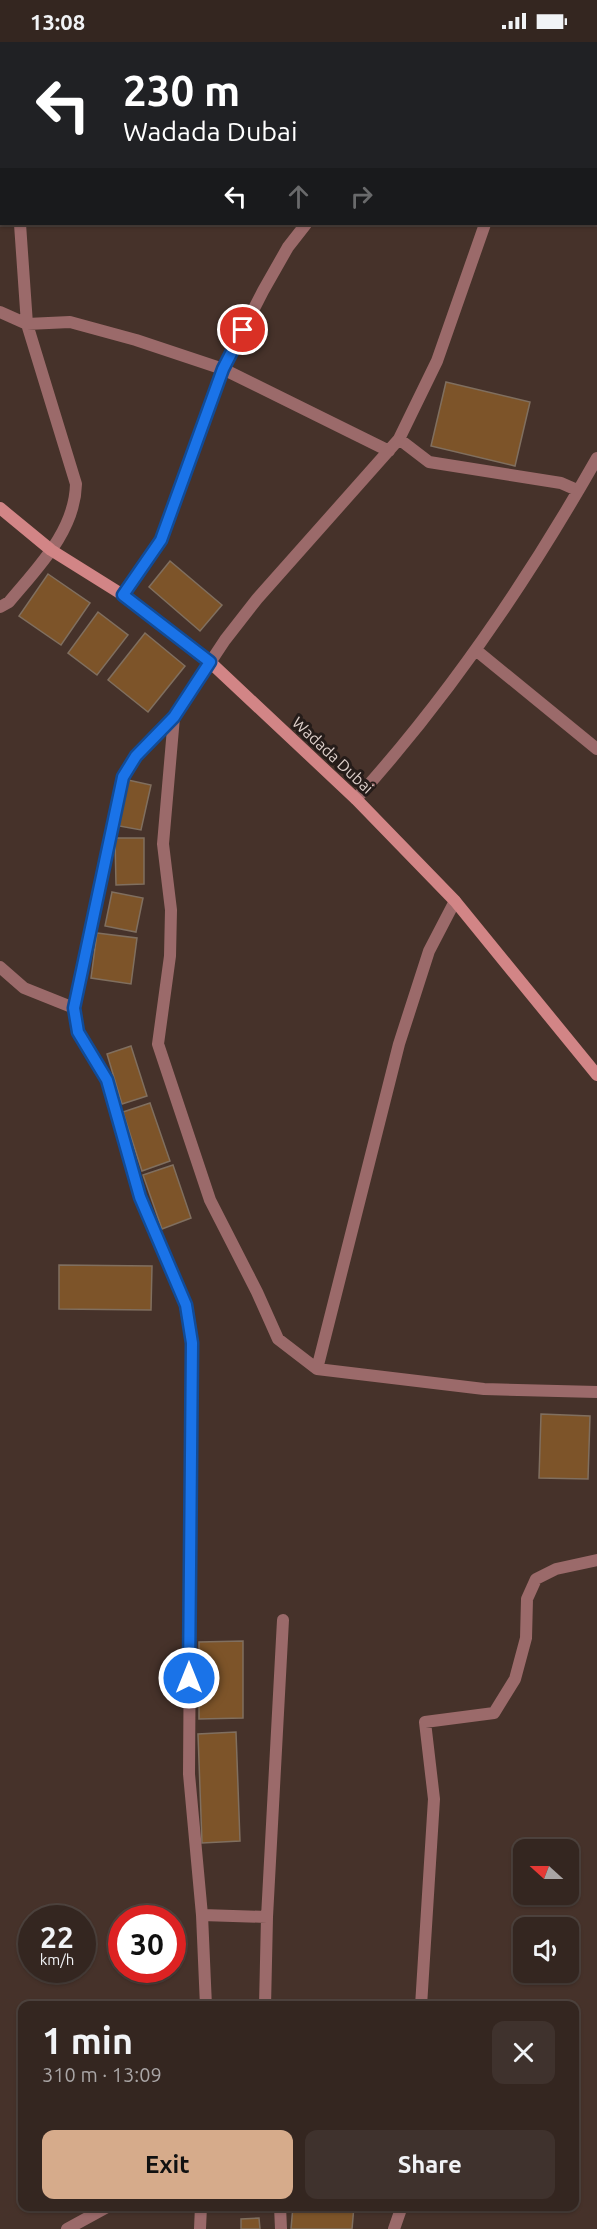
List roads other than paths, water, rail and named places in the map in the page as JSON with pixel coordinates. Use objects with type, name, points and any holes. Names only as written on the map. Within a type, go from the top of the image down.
[{"type":"street","points":[[0,607],[9,602],[51,550],[76,505],[76,484],[27,324],[20,225]]},
{"type":"street","points":[[123,595],[161,540],[223,369],[300,225]]},
{"type":"street","points":[[206,2001],[202,1915],[189,1774],[192,1343],[186,1305],[140,1197],[107,1080],[78,1032],[74,1008],[123,777],[136,756],[174,717],[210,662],[256,599],[399,439],[437,361],[485,225]]},
{"type":"street","points":[[0,312],[27,324],[70,322],[136,340],[223,369],[389,452]]},
{"type":"street","points":[[399,439],[429,462],[561,483],[578,490]]},
{"type":"street","points":[[356,799],[397,753],[477,651],[578,490],[593,473],[597,458]]},
{"type":"street","name":"Wadada Dubai","points":[[0,508],[51,550],[123,595],[210,662],[356,799],[455,901],[597,1075]]},
{"type":"street","points":[[477,651],[597,749]]},
{"type":"street","points":[[174,717],[163,844],[171,910],[170,956],[158,1044],[210,1200],[278,1339],[317,1369],[484,1389],[597,1392]]},
{"type":"street","points":[[317,1369],[399,1044],[429,951],[455,901]]},
{"type":"street","points":[[0,967],[24,988],[74,1008]]},
{"type":"street","points":[[421,2001],[434,1799],[425,1722],[494,1713],[515,1679],[526,1638],[527,1599],[536,1579],[556,1569],[597,1560]]},
{"type":"street","points":[[265,2001],[267,1917],[283,1620]]},
{"type":"street","points":[[202,1915],[267,1917]]},
{"type":"street","points":[[67,2229],[100,2211]]},
{"type":"street","points":[[200,2229],[201,2211]]},
{"type":"street","points":[[280,2211],[281,2229]]},
{"type":"street","points":[[394,2229],[400,2211]]}]
